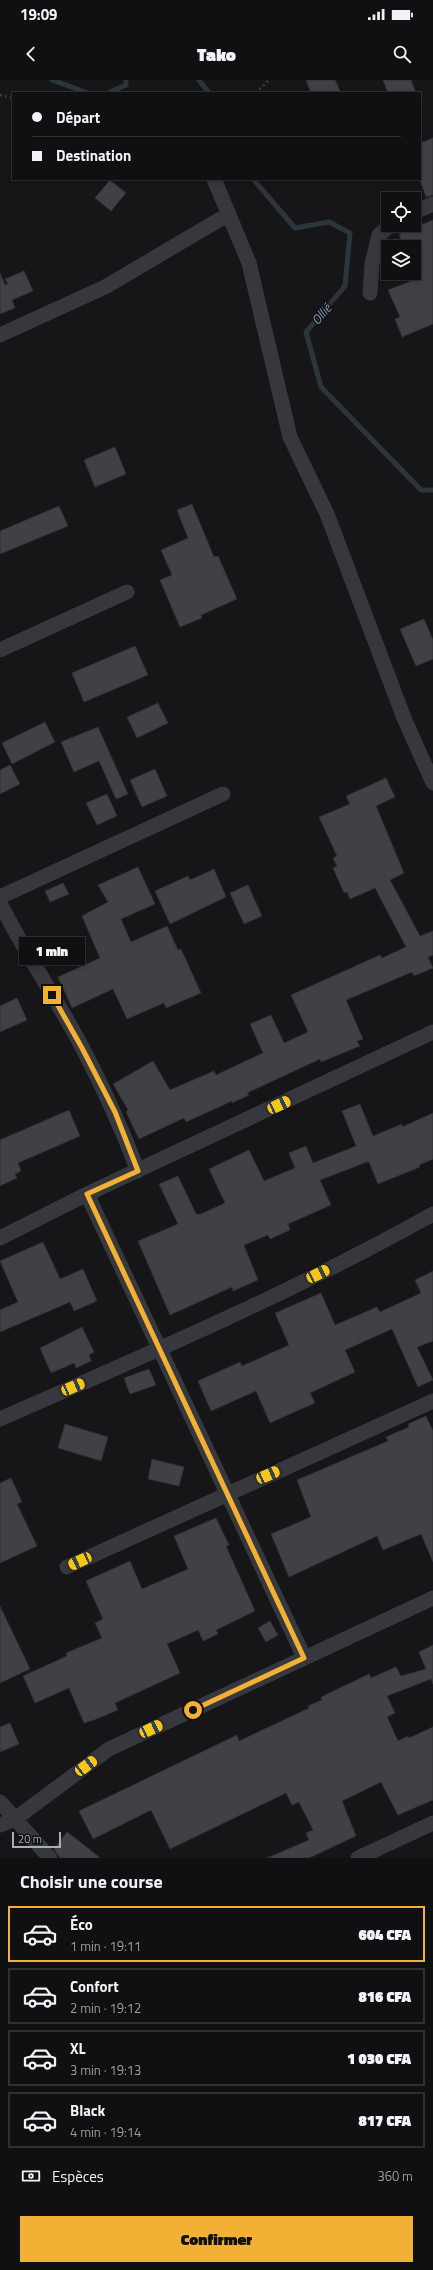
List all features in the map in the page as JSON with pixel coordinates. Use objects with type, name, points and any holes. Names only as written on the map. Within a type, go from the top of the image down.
[{"type":"street","points":[[214,180],[249,263],[290,436],[327,514],[404,718],[433,783]]},
{"type":"street","points":[[421,209],[433,204]]},
{"type":"street","points":[[0,335],[105,286],[229,214]]},
{"type":"street","points":[[370,293],[372,264],[379,235],[383,232]]},
{"type":"street","points":[[0,650],[127,592]]},
{"type":"street","points":[[0,897],[223,794]]},
{"type":"street","points":[[0,903],[13,929],[82,1048],[115,1112],[138,1171]]},
{"type":"street","points":[[0,1238],[87,1194],[433,1032]]},
{"type":"street","points":[[87,1194],[304,1658]]},
{"type":"street","points":[[0,1419],[160,1349],[376,1246],[433,1214]]},
{"type":"street","points":[[67,1567],[433,1402]]},
{"type":"street","points":[[0,1826],[15,1819],[109,1749],[433,1598]]},
{"type":"street","points":[[0,1802],[50,1858]]},
{"type":"street","points":[[358,1858],[433,1823]]},
{"type":"path","points":[[257,92],[269,80]]},
{"type":"path","points":[[0,95],[12,98]]},
{"type":"building","points":[[306,80],[335,80],[341,92],[311,92]]},
{"type":"building","points":[[383,80],[411,80],[416,92],[388,92]]},
{"type":"building","points":[[433,138],[433,195],[426,197],[420,180],[421,143]]},
{"type":"building","points":[[110,180],[126,193],[111,211],[95,198]]},
{"type":"building","points":[[433,220],[433,324],[402,337],[395,319],[400,317],[388,290],[414,280],[421,280],[421,240],[401,240],[399,234],[404,232],[421,232],[421,225]]},
{"type":"building","points":[[24,271],[33,291],[12,300],[15,308],[0,314],[0,273],[5,285],[8,284],[5,279]]},
{"type":"building","points":[[115,447],[126,474],[95,487],[84,460]]},
{"type":"building","points":[[192,504],[214,557],[218,556],[237,599],[201,615],[202,618],[180,627],[160,580],[172,575],[161,550],[188,538],[177,510]]},
{"type":"building","points":[[59,506],[68,526],[0,554],[0,531]]},
{"type":"building","points":[[424,619],[433,640],[433,659],[416,666],[400,629]]},
{"type":"building","points":[[135,646],[148,675],[84,702],[72,673]]},
{"type":"building","points":[[158,703],[168,723],[137,738],[127,717]]},
{"type":"building","points":[[45,722],[55,742],[12,764],[2,743]]},
{"type":"building","points":[[98,727],[128,794],[116,799],[99,761],[74,772],[61,742]]},
{"type":"building","points":[[10,765],[20,784],[0,794],[0,770]]},
{"type":"building","points":[[155,769],[167,796],[142,807],[130,780]]},
{"type":"building","points":[[386,778],[395,797],[376,806],[404,873],[390,880],[420,936],[433,931],[433,955],[428,957],[433,968],[414,976],[412,972],[346,1000],[363,1039],[357,1041],[360,1046],[321,1062],[320,1059],[247,1093],[249,1095],[232,1103],[232,1101],[186,1122],[184,1118],[139,1139],[126,1112],[128,1110],[113,1084],[153,1061],[170,1090],[214,1071],[216,1075],[263,1053],[250,1024],[271,1015],[284,1043],[308,1032],[291,995],[380,955],[382,958],[406,947],[375,888],[350,899],[347,892],[344,893],[333,868],[337,866],[333,858],[337,856],[319,817],[350,804],[346,796]]},
{"type":"building","points":[[107,794],[117,816],[97,825],[86,803]]},
{"type":"building","points":[[138,867],[155,904],[121,919],[131,942],[167,926],[178,950],[181,949],[201,993],[166,1008],[164,1003],[127,1019],[113,989],[72,1008],[58,977],[100,958],[82,916],[108,902],[98,885]]},
{"type":"building","points":[[214,869],[226,897],[170,924],[155,891],[188,876],[190,880]]},
{"type":"building","points":[[63,883],[69,894],[50,902],[45,891]]},
{"type":"building","points":[[248,885],[262,916],[244,924],[230,893]]},
{"type":"building","points":[[17,998],[27,1020],[0,1032],[0,1006]]},
{"type":"building","points":[[360,1104],[373,1136],[402,1124],[402,1127],[433,1113],[433,1159],[419,1165],[420,1167],[378,1184],[369,1162],[320,1180],[331,1205],[288,1224],[290,1230],[270,1239],[268,1235],[244,1245],[258,1280],[233,1291],[232,1287],[170,1315],[138,1241],[178,1224],[159,1184],[178,1176],[196,1214],[201,1214],[225,1203],[209,1169],[249,1150],[264,1181],[295,1168],[289,1153],[306,1146],[313,1163],[356,1146],[342,1111]]},
{"type":"building","points":[[69,1110],[80,1136],[18,1163],[21,1171],[15,1174],[17,1178],[0,1186],[0,1140]]},
{"type":"building","points":[[43,1242],[60,1279],[83,1269],[97,1301],[74,1311],[70,1302],[0,1332],[0,1310],[18,1302],[0,1261]]},
{"type":"building","points":[[433,1271],[433,1341],[417,1347],[433,1380],[418,1387],[392,1329],[345,1350],[355,1372],[310,1393],[315,1403],[270,1423],[256,1391],[211,1411],[198,1381],[240,1362],[242,1366],[289,1345],[275,1313],[321,1293],[335,1325],[377,1307],[380,1312],[421,1293],[415,1280]]},
{"type":"building","points":[[82,1327],[94,1352],[89,1355],[91,1361],[76,1368],[74,1363],[51,1373],[40,1348]]},
{"type":"building","points":[[149,1369],[156,1385],[130,1394],[124,1378]]},
{"type":"building","points":[[426,1416],[433,1431],[433,1562],[421,1534],[383,1550],[377,1536],[289,1577],[271,1534],[311,1517],[297,1480],[388,1441],[386,1437],[409,1427],[408,1424]]},
{"type":"building","points":[[65,1424],[108,1437],[101,1461],[58,1448]]},
{"type":"building","points":[[152,1459],[184,1467],[179,1486],[148,1479]]},
{"type":"building","points":[[11,1478],[22,1502],[17,1504],[37,1546],[0,1563],[0,1483]]},
{"type":"building","points":[[216,1518],[229,1545],[226,1546],[255,1611],[216,1630],[218,1634],[203,1641],[198,1630],[167,1644],[180,1673],[115,1703],[118,1710],[84,1723],[69,1688],[35,1703],[23,1676],[67,1656],[66,1653],[102,1638],[95,1623],[103,1619],[86,1581],[130,1561],[142,1589],[188,1569],[174,1536]]},
{"type":"building","points":[[0,1606],[30,1669],[0,1683]]},
{"type":"building","points":[[270,1621],[278,1635],[266,1642],[258,1628]]},
{"type":"building","points":[[433,1645],[433,1684],[431,1679],[387,1696],[395,1713],[387,1717],[398,1741],[408,1736],[409,1738],[433,1727],[433,1800],[398,1815],[381,1782],[342,1801],[356,1836],[309,1858],[267,1858],[309,1840],[306,1833],[313,1830],[299,1802],[292,1805],[286,1793],[170,1849],[151,1810],[93,1839],[79,1811],[237,1735],[239,1741],[309,1708],[308,1706],[322,1700],[321,1697],[369,1674],[371,1678],[396,1667],[401,1676],[426,1669],[419,1652]]},
{"type":"building","points":[[10,1723],[19,1744],[0,1752],[0,1727]]},
{"type":"building","points":[[67,1832],[100,1858],[60,1858],[54,1849]]},
{"type":"waterway","name":"Ollié","points":[[52,80],[85,92]]},
{"type":"waterway","name":"Ollié","points":[[110,92],[126,85],[126,80]]},
{"type":"waterway","name":"Ollié","points":[[199,80],[208,92]]},
{"type":"waterway","name":"Ollié","points":[[254,180],[295,228],[329,222],[350,233],[345,286],[306,332],[321,387],[421,490],[433,490]]},
{"type":"route","points":[[52,995],[82,1048],[115,1112],[138,1171],[87,1194],[304,1658],[193,1710]]}]
